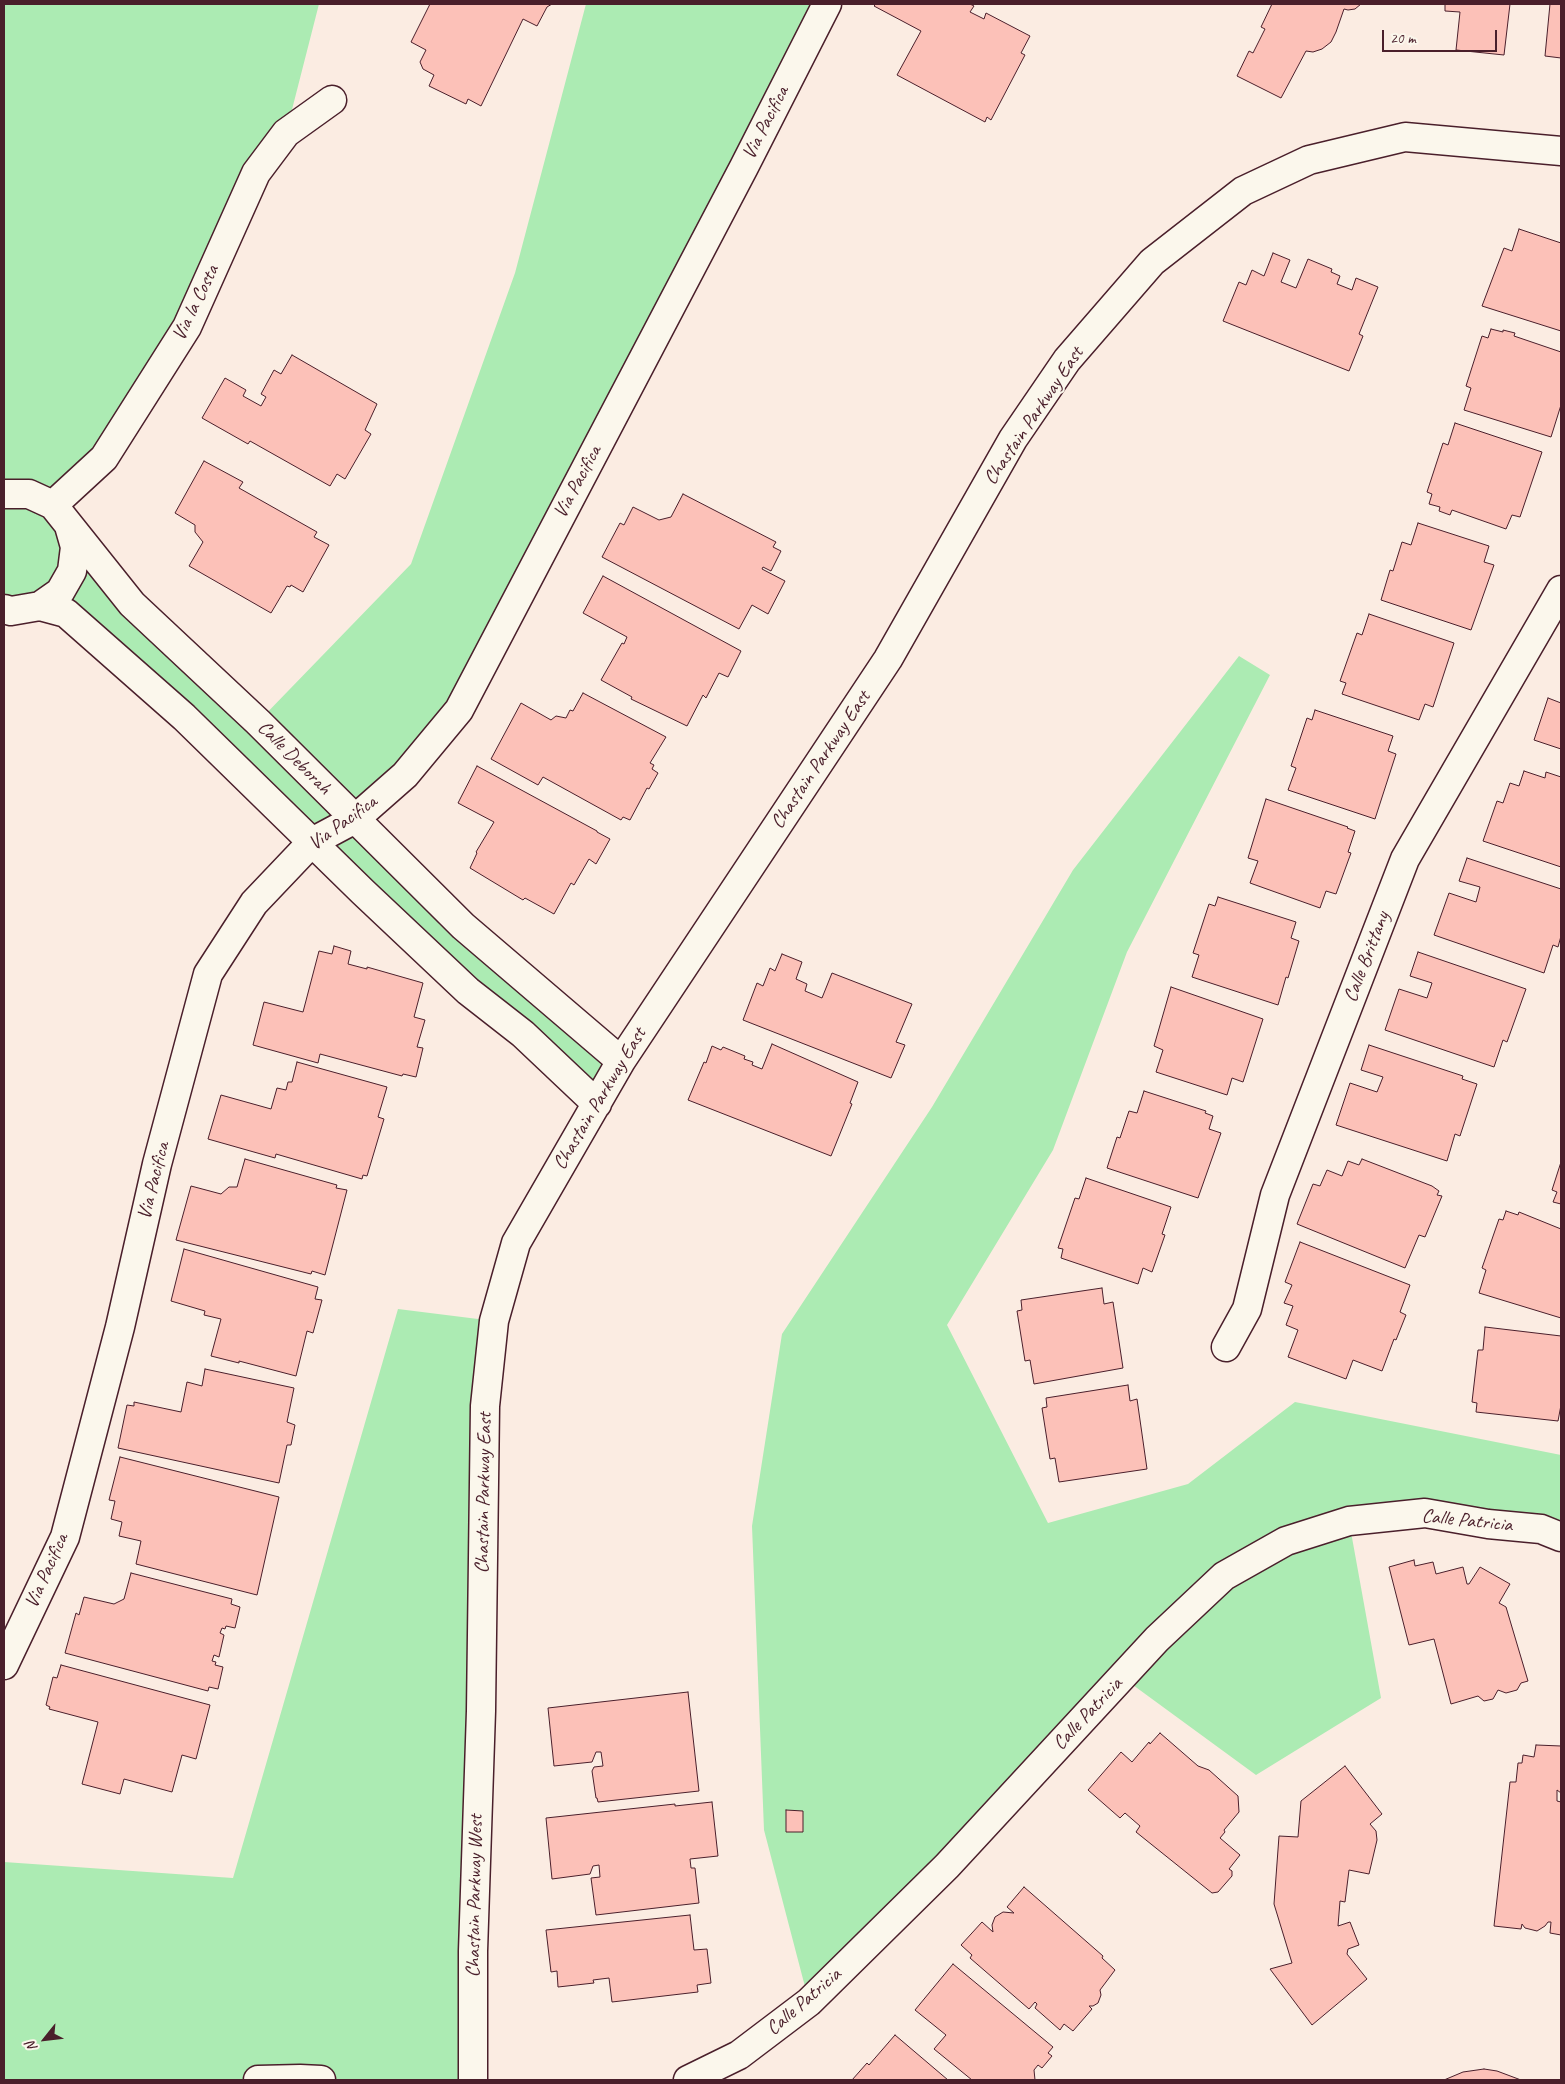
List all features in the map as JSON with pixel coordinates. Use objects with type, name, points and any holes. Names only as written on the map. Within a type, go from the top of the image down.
[{"type":"street","name":"Via Pacifica","points":[[4,1665],[65,1537],[120,1327],[157,1164],[208,974],[254,902],[312,842],[355,819],[405,775],[459,710],[744,167],[826,4]]},
{"type":"street","name":"Via la Costa","points":[[60,515],[104,458],[187,327],[256,173],[286,133],[332,100]]},
{"type":"street","name":"Chastain Parkway East","points":[[481,1711],[485,1406],[494,1321],[516,1243],[621,1061],[888,659],[1013,439],[1067,360],[1152,262],[1243,191],[1309,160],[1406,137],[1561,151]]},
{"type":"street","name":"Calle Deborah","points":[[4,494],[28,494],[60,515],[132,604],[258,722],[463,926],[621,1061]]},
{"type":"street","points":[[40,606],[60,592],[72,571],[75,547],[60,515]]},
{"type":"street","name":"Calle Brittany","points":[[1226,1347],[1247,1309],[1275,1196],[1405,859],[1561,590]]},
{"type":"street","points":[[4,608],[11,611],[40,606],[66,613],[184,717],[468,992],[523,1034],[597,1104]]},
{"type":"street","name":"Calle Patricia","points":[[688,2080],[739,2055],[809,2002],[947,1866],[1158,1638],[1224,1576],[1286,1541],[1349,1521],[1425,1513],[1488,1524],[1541,1529],[1561,1537]]},
{"type":"street","name":"Chastain Parkway West","points":[[473,2080],[473,1951],[481,1711]]},
{"type":"street","points":[[258,2080],[321,2080]]},
{"type":"green space","points":[[4,4],[319,4],[286,133],[187,327],[53,505],[258,722],[411,564],[515,273],[586,4],[827,4],[459,710],[355,819],[621,1061],[597,1104],[66,613],[4,609]]},
{"type":"green space","points":[[1239,656],[1270,675],[1127,952],[1053,1150],[947,1325],[1048,1523],[1188,1484],[1295,1402],[1561,1455],[1561,1537],[1349,1521],[1381,1698],[1256,1775],[1122,1677],[809,2002],[764,1830],[752,1526],[782,1334],[932,1107],[1073,870]]},
{"type":"green space","points":[[398,1309],[494,1321],[473,2080],[4,2080],[4,1862],[233,1878]]},
{"type":"building","points":[[430,4],[552,4],[547,7],[537,26],[523,19],[481,106],[468,99],[466,104],[429,86],[434,75],[423,69],[420,62],[426,50],[411,42]]},
{"type":"building","points":[[876,4],[970,4],[974,6],[970,12],[984,19],[986,13],[1030,36],[1021,53],[1025,55],[991,120],[987,117],[985,122],[897,75],[921,31],[874,6]]},
{"type":"building","points":[[1272,4],[1361,4],[1355,9],[1344,9],[1331,42],[1322,49],[1313,52],[1306,51],[1281,98],[1237,76],[1249,51],[1253,53],[1265,29],[1261,27]]},
{"type":"building","points":[[1445,4],[1510,4],[1504,55],[1456,50],[1460,12],[1445,11]]},
{"type":"building","points":[[1550,4],[1561,4],[1561,58],[1545,56]]},
{"type":"building","points":[[1519,229],[1561,243],[1561,331],[1482,306],[1504,248],[1512,251]]},
{"type":"building","points":[[1273,253],[1290,260],[1281,282],[1296,288],[1308,259],[1332,269],[1331,272],[1340,276],[1337,284],[1352,290],[1356,278],[1378,287],[1359,334],[1363,336],[1349,371],[1223,321],[1239,282],[1246,285],[1252,270],[1264,276]]},
{"type":"building","points":[[1491,329],[1515,333],[1514,336],[1561,352],[1561,405],[1551,437],[1464,410],[1471,388],[1466,386],[1482,336],[1488,338]]},
{"type":"building","points":[[292,355],[377,404],[365,430],[371,434],[345,479],[337,474],[330,486],[250,441],[248,444],[202,418],[225,378],[246,390],[243,396],[261,406],[266,397],[261,394],[274,370],[281,374]]},
{"type":"building","points":[[1455,423],[1542,452],[1520,517],[1512,515],[1506,529],[1452,510],[1450,515],[1439,511],[1440,507],[1429,504],[1432,494],[1427,492],[1443,443],[1448,445]]},
{"type":"building","points":[[204,461],[243,482],[239,488],[317,532],[314,537],[329,545],[303,592],[291,585],[290,587],[287,586],[271,613],[189,566],[203,542],[195,532],[195,525],[175,513]]},
{"type":"building","points":[[683,494],[776,542],[773,547],[781,551],[771,571],[763,567],[762,569],[785,581],[768,614],[752,605],[739,629],[602,557],[620,523],[624,525],[633,507],[659,520],[671,517]]},
{"type":"building","points":[[1418,523],[1489,546],[1484,562],[1494,565],[1471,630],[1381,600],[1390,570],[1393,571],[1402,542],[1411,545]]},
{"type":"building","points":[[603,576],[741,651],[728,677],[719,673],[706,698],[703,695],[687,726],[631,699],[632,697],[601,680],[627,637],[583,613]]},
{"type":"building","points":[[1369,614],[1454,643],[1433,707],[1425,704],[1419,720],[1342,694],[1346,683],[1340,681],[1357,633],[1362,635]]},
{"type":"building","points":[[583,693],[666,737],[650,763],[654,765],[652,769],[658,773],[649,789],[647,788],[630,820],[623,817],[621,820],[543,777],[538,785],[491,759],[521,703],[551,720],[556,716],[566,718],[570,710],[573,711]]},
{"type":"building","points":[[1548,698],[1561,703],[1561,749],[1534,740]]},
{"type":"building","points":[[1315,710],[1393,736],[1388,751],[1396,754],[1375,819],[1288,790],[1296,768],[1291,766],[1307,718],[1312,720]]},
{"type":"building","points":[[477,766],[610,839],[596,864],[589,859],[574,885],[571,883],[554,914],[525,898],[523,900],[470,868],[476,852],[494,822],[458,803]]},
{"type":"building","points":[[1524,771],[1545,778],[1546,772],[1561,777],[1561,867],[1483,841],[1497,801],[1503,803],[1510,783],[1519,786]]},
{"type":"building","points":[[1266,799],[1355,831],[1348,852],[1351,853],[1336,894],[1326,891],[1320,908],[1250,883],[1258,861],[1248,858]]},
{"type":"building","points":[[1467,858],[1561,889],[1561,936],[1558,947],[1553,945],[1544,973],[1434,935],[1449,893],[1476,902],[1480,887],[1459,881]]},
{"type":"building","points":[[1218,897],[1296,922],[1291,938],[1299,941],[1278,1005],[1192,977],[1199,955],[1193,953],[1209,904],[1215,906]]},
{"type":"building","points":[[334,946],[351,951],[348,964],[367,969],[367,967],[423,983],[414,1017],[425,1020],[417,1047],[423,1048],[416,1077],[403,1074],[402,1076],[320,1054],[318,1063],[253,1045],[264,1002],[303,1012],[319,951],[332,954]]},
{"type":"building","points":[[1418,952],[1526,989],[1507,1042],[1503,1040],[1494,1067],[1385,1030],[1399,989],[1427,998],[1432,983],[1410,976]]},
{"type":"building","points":[[782,954],[802,962],[796,979],[807,984],[805,991],[822,998],[832,973],[912,1004],[896,1042],[905,1045],[891,1078],[743,1020],[757,983],[763,986],[770,968],[775,971]]},
{"type":"building","points":[[1171,987],[1263,1019],[1243,1082],[1232,1078],[1227,1095],[1156,1072],[1163,1050],[1154,1046]]},
{"type":"building","points":[[772,1044],[858,1082],[850,1103],[852,1104],[831,1156],[688,1100],[712,1046],[721,1050],[723,1047],[745,1056],[744,1059],[753,1062],[752,1065],[762,1069]]},
{"type":"building","points":[[1369,1045],[1463,1076],[1462,1079],[1477,1084],[1460,1136],[1455,1134],[1447,1161],[1336,1125],[1350,1083],[1377,1092],[1383,1077],[1361,1070]]},
{"type":"building","points":[[297,1062],[387,1087],[378,1117],[384,1119],[367,1176],[363,1175],[362,1179],[276,1154],[275,1158],[208,1139],[221,1095],[271,1109],[277,1088],[286,1090],[288,1082],[292,1082]]},
{"type":"building","points":[[1144,1091],[1206,1111],[1205,1113],[1213,1116],[1209,1129],[1221,1133],[1198,1198],[1107,1168],[1117,1137],[1120,1138],[1129,1111],[1137,1113]]},
{"type":"building","points":[[245,1159],[337,1185],[336,1188],[347,1190],[325,1275],[312,1271],[311,1274],[176,1240],[191,1186],[221,1194],[229,1187],[237,1187]]},
{"type":"building","points":[[1362,1159],[1432,1186],[1439,1191],[1437,1195],[1442,1196],[1425,1237],[1419,1235],[1405,1268],[1297,1224],[1313,1184],[1320,1186],[1327,1170],[1342,1176],[1348,1161],[1359,1165]]},
{"type":"building","points":[[1561,1162],[1561,1204],[1553,1202],[1557,1192],[1552,1190]]},
{"type":"building","points":[[1086,1178],[1171,1207],[1162,1234],[1165,1235],[1152,1272],[1143,1268],[1138,1284],[1061,1258],[1063,1249],[1058,1248],[1075,1198],[1079,1199]]},
{"type":"building","points":[[1506,1211],[1518,1215],[1519,1212],[1561,1229],[1561,1318],[1479,1293],[1486,1270],[1482,1268],[1499,1219],[1503,1220]]},
{"type":"building","points":[[1300,1242],[1410,1285],[1400,1312],[1406,1315],[1396,1340],[1394,1339],[1382,1371],[1353,1360],[1346,1379],[1288,1357],[1298,1330],[1286,1325],[1293,1306],[1284,1303],[1292,1285],[1285,1282]]},
{"type":"building","points":[[184,1249],[318,1287],[315,1299],[322,1300],[313,1333],[307,1331],[296,1376],[239,1361],[239,1363],[211,1356],[221,1319],[204,1315],[205,1311],[171,1301]]},
{"type":"building","points":[[1102,1288],[1104,1304],[1113,1302],[1123,1368],[1034,1384],[1030,1360],[1025,1361],[1017,1311],[1022,1310],[1021,1300]]},
{"type":"building","points":[[1485,1327],[1561,1336],[1561,1405],[1558,1421],[1476,1412],[1477,1403],[1472,1402],[1478,1350],[1483,1350]]},
{"type":"building","points":[[205,1369],[294,1388],[287,1422],[295,1425],[291,1445],[287,1445],[279,1483],[118,1448],[127,1405],[134,1406],[134,1402],[181,1412],[187,1382],[202,1386]]},
{"type":"building","points":[[1128,1385],[1130,1401],[1137,1399],[1147,1469],[1059,1482],[1055,1458],[1050,1459],[1042,1408],[1047,1407],[1046,1398]]},
{"type":"building","points":[[120,1457],[279,1497],[257,1595],[136,1564],[141,1541],[119,1536],[122,1522],[111,1519],[115,1501],[109,1500]]},
{"type":"building","points":[[1414,1560],[1415,1566],[1433,1562],[1436,1574],[1463,1567],[1467,1584],[1469,1584],[1480,1567],[1510,1584],[1499,1603],[1506,1607],[1528,1681],[1521,1683],[1517,1690],[1506,1693],[1498,1690],[1493,1699],[1484,1701],[1478,1696],[1451,1704],[1434,1639],[1409,1645],[1389,1567]]},
{"type":"building","points":[[131,1573],[232,1599],[231,1604],[240,1607],[235,1628],[226,1626],[225,1629],[222,1628],[220,1633],[224,1635],[219,1657],[214,1655],[212,1661],[216,1662],[215,1665],[223,1667],[218,1689],[209,1687],[208,1691],[65,1653],[76,1613],[79,1615],[84,1597],[114,1604],[124,1599]]},
{"type":"building","points":[[61,1665],[210,1705],[196,1759],[182,1755],[172,1792],[124,1779],[120,1794],[82,1784],[98,1722],[49,1709],[50,1707],[46,1705],[53,1677],[57,1678]]},
{"type":"building","points":[[688,1692],[699,1791],[598,1802],[592,1771],[594,1767],[603,1766],[601,1752],[596,1752],[592,1762],[554,1766],[548,1708]]},
{"type":"building","points":[[1160,1733],[1198,1766],[1209,1770],[1238,1796],[1239,1812],[1220,1838],[1240,1855],[1229,1869],[1232,1871],[1232,1876],[1218,1892],[1212,1893],[1136,1832],[1140,1826],[1125,1813],[1120,1818],[1088,1790],[1121,1752],[1132,1762],[1149,1742],[1150,1744]]},
{"type":"building","points":[[1536,1745],[1561,1746],[1561,1793],[1557,1790],[1557,1801],[1561,1802],[1561,1935],[1550,1933],[1551,1922],[1548,1922],[1537,1931],[1525,1928],[1522,1924],[1521,1929],[1494,1926],[1510,1782],[1516,1782],[1518,1763],[1522,1763],[1523,1755],[1534,1757]]},
{"type":"building","points":[[1345,1766],[1382,1814],[1370,1824],[1376,1831],[1377,1840],[1369,1874],[1349,1870],[1345,1902],[1340,1901],[1338,1926],[1350,1922],[1359,1945],[1348,1949],[1347,1954],[1367,1979],[1312,2025],[1270,1969],[1292,1963],[1274,1904],[1279,1836],[1298,1837],[1301,1801]]},
{"type":"building","points":[[712,1802],[718,1856],[690,1859],[691,1868],[695,1868],[699,1903],[596,1915],[591,1878],[600,1877],[599,1865],[593,1866],[590,1874],[552,1879],[546,1818],[675,1804],[675,1806]]},
{"type":"building","points":[[786,1810],[803,1811],[803,1832],[786,1832]]},
{"type":"building","points":[[1024,1887],[1103,1956],[1102,1958],[1115,1970],[1100,1990],[1101,1995],[1098,2003],[1089,2006],[1092,2009],[1073,2031],[1064,2024],[1060,2030],[1035,2008],[1037,2004],[1035,2002],[1029,2009],[970,1958],[972,1955],[961,1945],[982,1922],[993,1932],[992,1925],[995,1917],[1003,1912],[1014,1913],[1007,1907]]},
{"type":"building","points":[[690,1915],[694,1950],[707,1949],[711,1983],[697,1985],[698,1992],[612,2002],[609,1978],[593,1980],[594,1983],[558,1987],[557,1971],[551,1972],[546,1930]]},
{"type":"building","points":[[953,1964],[1053,2047],[1048,2053],[1052,2056],[1042,2068],[1038,2065],[1034,2070],[1035,2080],[972,2080],[934,2049],[946,2035],[915,2010]]},
{"type":"building","points":[[895,2035],[948,2080],[852,2080],[867,2063],[869,2065]]},
{"type":"building","points":[[1484,2069],[1497,2071],[1521,2080],[1444,2080],[1463,2072]]}]
